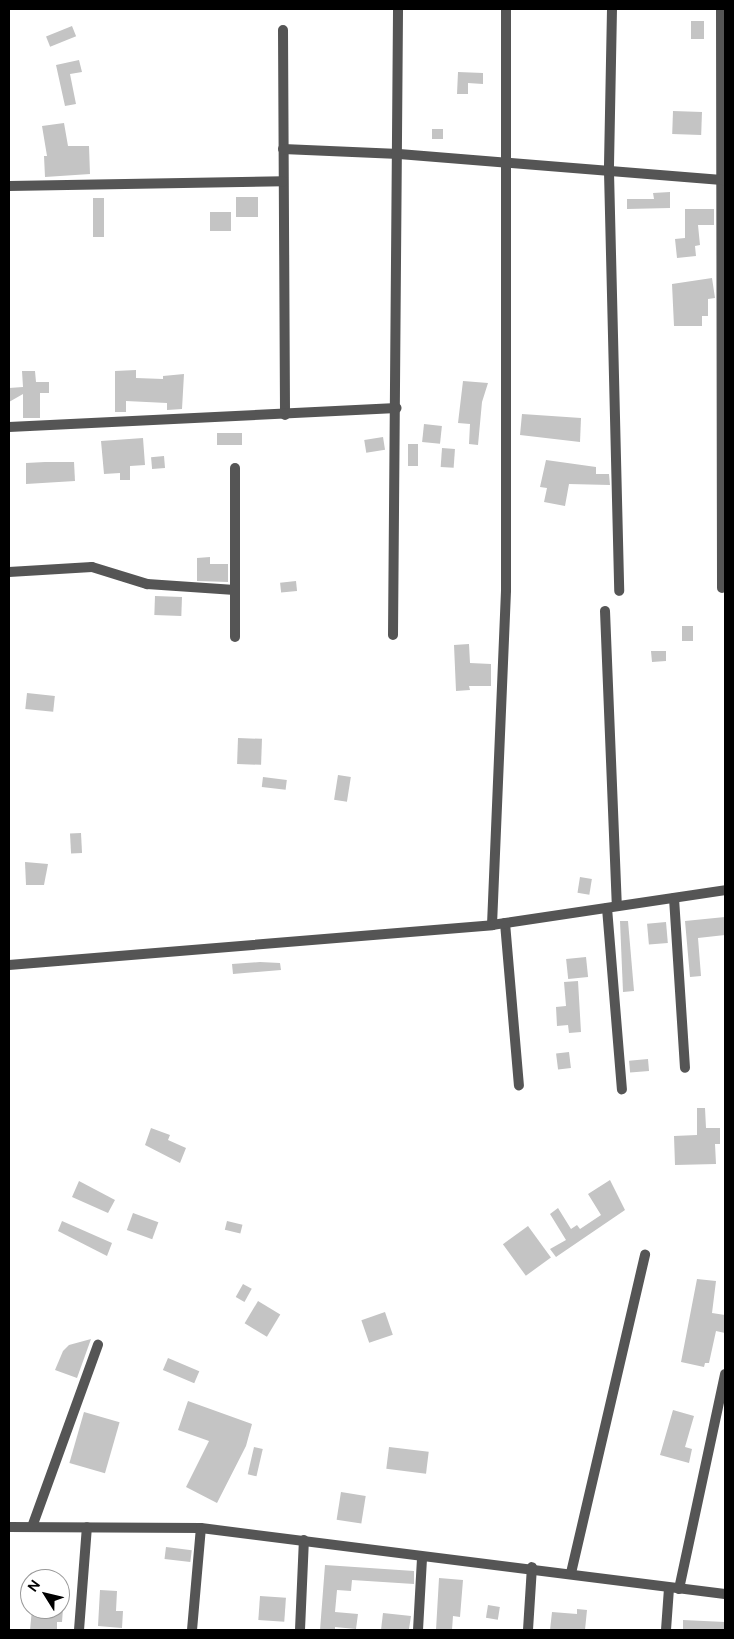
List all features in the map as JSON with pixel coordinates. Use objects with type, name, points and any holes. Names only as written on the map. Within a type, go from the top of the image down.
[{"type":"street","points":[[393,635],[397,408],[398,9]]},
{"type":"street","points":[[492,925],[506,590],[506,9]]},
{"type":"street","points":[[612,9],[609,172],[619,591]]},
{"type":"street","points":[[721,9],[724,180],[722,588]]},
{"type":"street","points":[[283,30],[284,415]]},
{"type":"street","points":[[283,149],[399,154],[724,180]]},
{"type":"street","points":[[9,186],[283,181]]},
{"type":"street","points":[[9,427],[397,408]]},
{"type":"street","points":[[234,637],[235,468]]},
{"type":"street","points":[[9,572],[92,567],[147,584],[234,590]]},
{"type":"street","points":[[605,611],[612,907],[622,1089]]},
{"type":"street","points":[[9,965],[492,925],[725,890]]},
{"type":"street","points":[[674,898],[685,1068]]},
{"type":"street","points":[[505,923],[519,1085]]},
{"type":"street","points":[[571,1573],[645,1254]]},
{"type":"street","points":[[32,1527],[98,1345]]},
{"type":"street","points":[[666,1630],[725,1374]]},
{"type":"street","points":[[79,1630],[87,1527]]},
{"type":"street","points":[[9,1528],[200,1528],[304,1540],[422,1558],[532,1567],[674,1589],[725,1594]]},
{"type":"street","points":[[192,1630],[200,1528]]},
{"type":"street","points":[[300,1630],[304,1540]]},
{"type":"street","points":[[418,1630],[422,1558]]},
{"type":"street","points":[[528,1630],[532,1567]]},
{"type":"building","points":[[691,21],[704,21],[704,39],[691,39]]},
{"type":"building","points":[[72,26],[76,36],[50,47],[46,36]]},
{"type":"building","points":[[79,60],[82,72],[70,74],[76,104],[65,106],[56,65]]},
{"type":"building","points":[[458,72],[483,73],[483,84],[468,83],[468,94],[457,94]]},
{"type":"building","points":[[673,111],[702,112],[701,135],[672,134]]},
{"type":"building","points":[[64,123],[68,146],[89,146],[90,174],[45,177],[44,156],[47,156],[42,126]]},
{"type":"building","points":[[432,129],[443,129],[443,139],[432,139]]},
{"type":"building","points":[[670,192],[670,208],[627,209],[627,199],[654,199],[653,193]]},
{"type":"building","points":[[236,197],[258,197],[258,217],[236,217]]},
{"type":"building","points":[[93,198],[104,198],[104,237],[93,237]]},
{"type":"building","points":[[685,209],[714,209],[714,225],[698,225],[700,245],[695,246],[696,256],[677,258],[675,239],[685,238]]},
{"type":"building","points":[[210,212],[231,212],[231,231],[210,231]]},
{"type":"building","points":[[712,278],[715,298],[708,299],[708,316],[702,316],[702,326],[674,326],[672,284]]},
{"type":"building","points":[[136,370],[136,378],[163,379],[163,376],[184,374],[182,409],[167,410],[167,403],[126,401],[126,412],[115,412],[115,371]]},
{"type":"building","points":[[22,371],[35,371],[36,382],[49,382],[49,393],[40,393],[40,418],[23,418],[23,394],[9,402],[9,388],[23,387]]},
{"type":"building","points":[[463,381],[488,383],[482,402],[478,445],[469,444],[470,424],[458,423]]},
{"type":"building","points":[[522,414],[581,418],[580,442],[520,435]]},
{"type":"building","points":[[424,424],[442,426],[440,444],[422,442]]},
{"type":"building","points":[[217,433],[242,433],[242,445],[217,445]]},
{"type":"building","points":[[383,437],[385,450],[366,453],[364,440]]},
{"type":"building","points":[[143,438],[145,465],[130,466],[130,480],[120,480],[120,473],[104,474],[101,441]]},
{"type":"building","points":[[408,444],[418,444],[418,466],[408,466]]},
{"type":"building","points":[[442,448],[455,449],[454,468],[441,467]]},
{"type":"building","points":[[164,456],[165,468],[152,469],[151,457]]},
{"type":"building","points":[[546,460],[596,467],[596,474],[609,474],[610,485],[569,484],[565,506],[544,502],[547,488],[540,487]]},
{"type":"building","points":[[74,462],[75,481],[26,484],[26,463]]},
{"type":"building","points":[[210,557],[210,564],[228,564],[228,582],[197,581],[197,558]]},
{"type":"building","points":[[296,581],[297,591],[281,593],[280,583]]},
{"type":"building","points":[[155,596],[182,597],[181,616],[154,615]]},
{"type":"building","points":[[682,626],[693,626],[693,641],[682,641]]},
{"type":"building","points":[[469,644],[470,663],[491,664],[491,686],[469,686],[470,690],[456,691],[454,645]]},
{"type":"building","points":[[651,651],[666,651],[666,661],[652,662]]},
{"type":"building","points":[[27,693],[55,696],[53,712],[25,709]]},
{"type":"building","points":[[238,738],[262,739],[261,765],[237,764]]},
{"type":"building","points":[[338,775],[351,777],[347,802],[334,800]]},
{"type":"building","points":[[263,777],[287,780],[286,790],[262,787]]},
{"type":"building","points":[[81,833],[82,853],[71,854],[70,834]]},
{"type":"building","points":[[25,862],[48,864],[44,885],[26,885]]},
{"type":"building","points":[[580,877],[592,879],[589,895],[577,893]]},
{"type":"building","points":[[725,917],[725,935],[698,938],[701,976],[690,977],[685,921]]},
{"type":"building","points":[[620,921],[628,921],[634,991],[623,992]]},
{"type":"building","points":[[666,922],[668,943],[649,945],[647,924]]},
{"type":"building","points":[[586,957],[588,977],[568,979],[566,959]]},
{"type":"building","points":[[280,963],[281,970],[233,974],[232,964]]},
{"type":"building","points":[[578,981],[581,1032],[569,1033],[568,1025],[557,1026],[556,1007],[566,1006],[564,982]]},
{"type":"building","points":[[569,1052],[571,1068],[558,1069],[556,1054]]},
{"type":"building","points":[[648,1059],[649,1071],[630,1073],[629,1061]]},
{"type":"building","points":[[697,1108],[705,1108],[706,1128],[720,1128],[720,1144],[715,1144],[716,1164],[675,1165],[674,1136],[697,1135]]},
{"type":"building","points":[[151,1128],[170,1135],[168,1140],[186,1148],[180,1163],[145,1145]]},
{"type":"building","points":[[610,1180],[625,1210],[556,1257],[550,1249],[566,1240],[550,1214],[558,1208],[571,1229],[577,1225],[580,1229],[601,1215],[588,1194]]},
{"type":"building","points":[[79,1181],[115,1200],[108,1213],[72,1197]]},
{"type":"building","points":[[133,1213],[158,1222],[152,1239],[127,1230]]},
{"type":"building","points":[[62,1221],[112,1243],[107,1256],[58,1231]]},
{"type":"building","points":[[227,1221],[243,1225],[240,1234],[225,1230]]},
{"type":"building","points":[[528,1226],[551,1258],[526,1276],[503,1244]]},
{"type":"building","points":[[697,1279],[716,1281],[712,1313],[725,1315],[725,1333],[716,1331],[709,1363],[705,1363],[704,1367],[681,1362]]},
{"type":"building","points":[[243,1284],[252,1289],[244,1302],[236,1297]]},
{"type":"building","points":[[258,1301],[280,1314],[267,1337],[245,1323]]},
{"type":"building","points":[[385,1312],[393,1335],[369,1343],[361,1320]]},
{"type":"building","points":[[91,1339],[77,1378],[55,1370],[63,1351],[69,1345]]},
{"type":"building","points":[[168,1358],[199,1371],[194,1383],[163,1370]]},
{"type":"building","points":[[188,1401],[252,1424],[246,1446],[217,1503],[186,1487],[209,1441],[178,1430]]},
{"type":"building","points":[[673,1410],[694,1416],[685,1447],[692,1449],[689,1463],[660,1455]]},
{"type":"building","points":[[84,1412],[120,1422],[105,1473],[69,1463]]},
{"type":"building","points":[[254,1447],[263,1449],[256,1476],[248,1474]]},
{"type":"building","points":[[389,1447],[429,1452],[426,1474],[386,1469]]},
{"type":"building","points":[[341,1492],[366,1496],[361,1524],[337,1520]]},
{"type":"building","points":[[166,1547],[192,1550],[190,1562],[165,1559]]},
{"type":"building","points":[[325,1565],[414,1571],[414,1584],[352,1580],[351,1591],[337,1590],[335,1612],[358,1614],[356,1629],[335,1627],[335,1630],[320,1630]]},
{"type":"building","points":[[439,1578],[463,1580],[460,1617],[453,1616],[452,1630],[436,1630]]},
{"type":"building","points":[[100,1590],[117,1591],[116,1611],[123,1611],[122,1628],[98,1626]]},
{"type":"building","points":[[260,1596],[286,1598],[284,1622],[258,1620]]},
{"type":"building","points":[[488,1605],[500,1607],[498,1620],[486,1618]]},
{"type":"building","points":[[577,1609],[587,1610],[585,1630],[550,1630],[552,1612],[577,1614]]},
{"type":"building","points":[[383,1613],[411,1616],[409,1629],[381,1630]]},
{"type":"building","points":[[31,1619],[62,1619],[62,1622],[57,1622],[57,1630],[30,1630]]},
{"type":"building","points":[[683,1620],[725,1622],[725,1630],[683,1630]]}]
